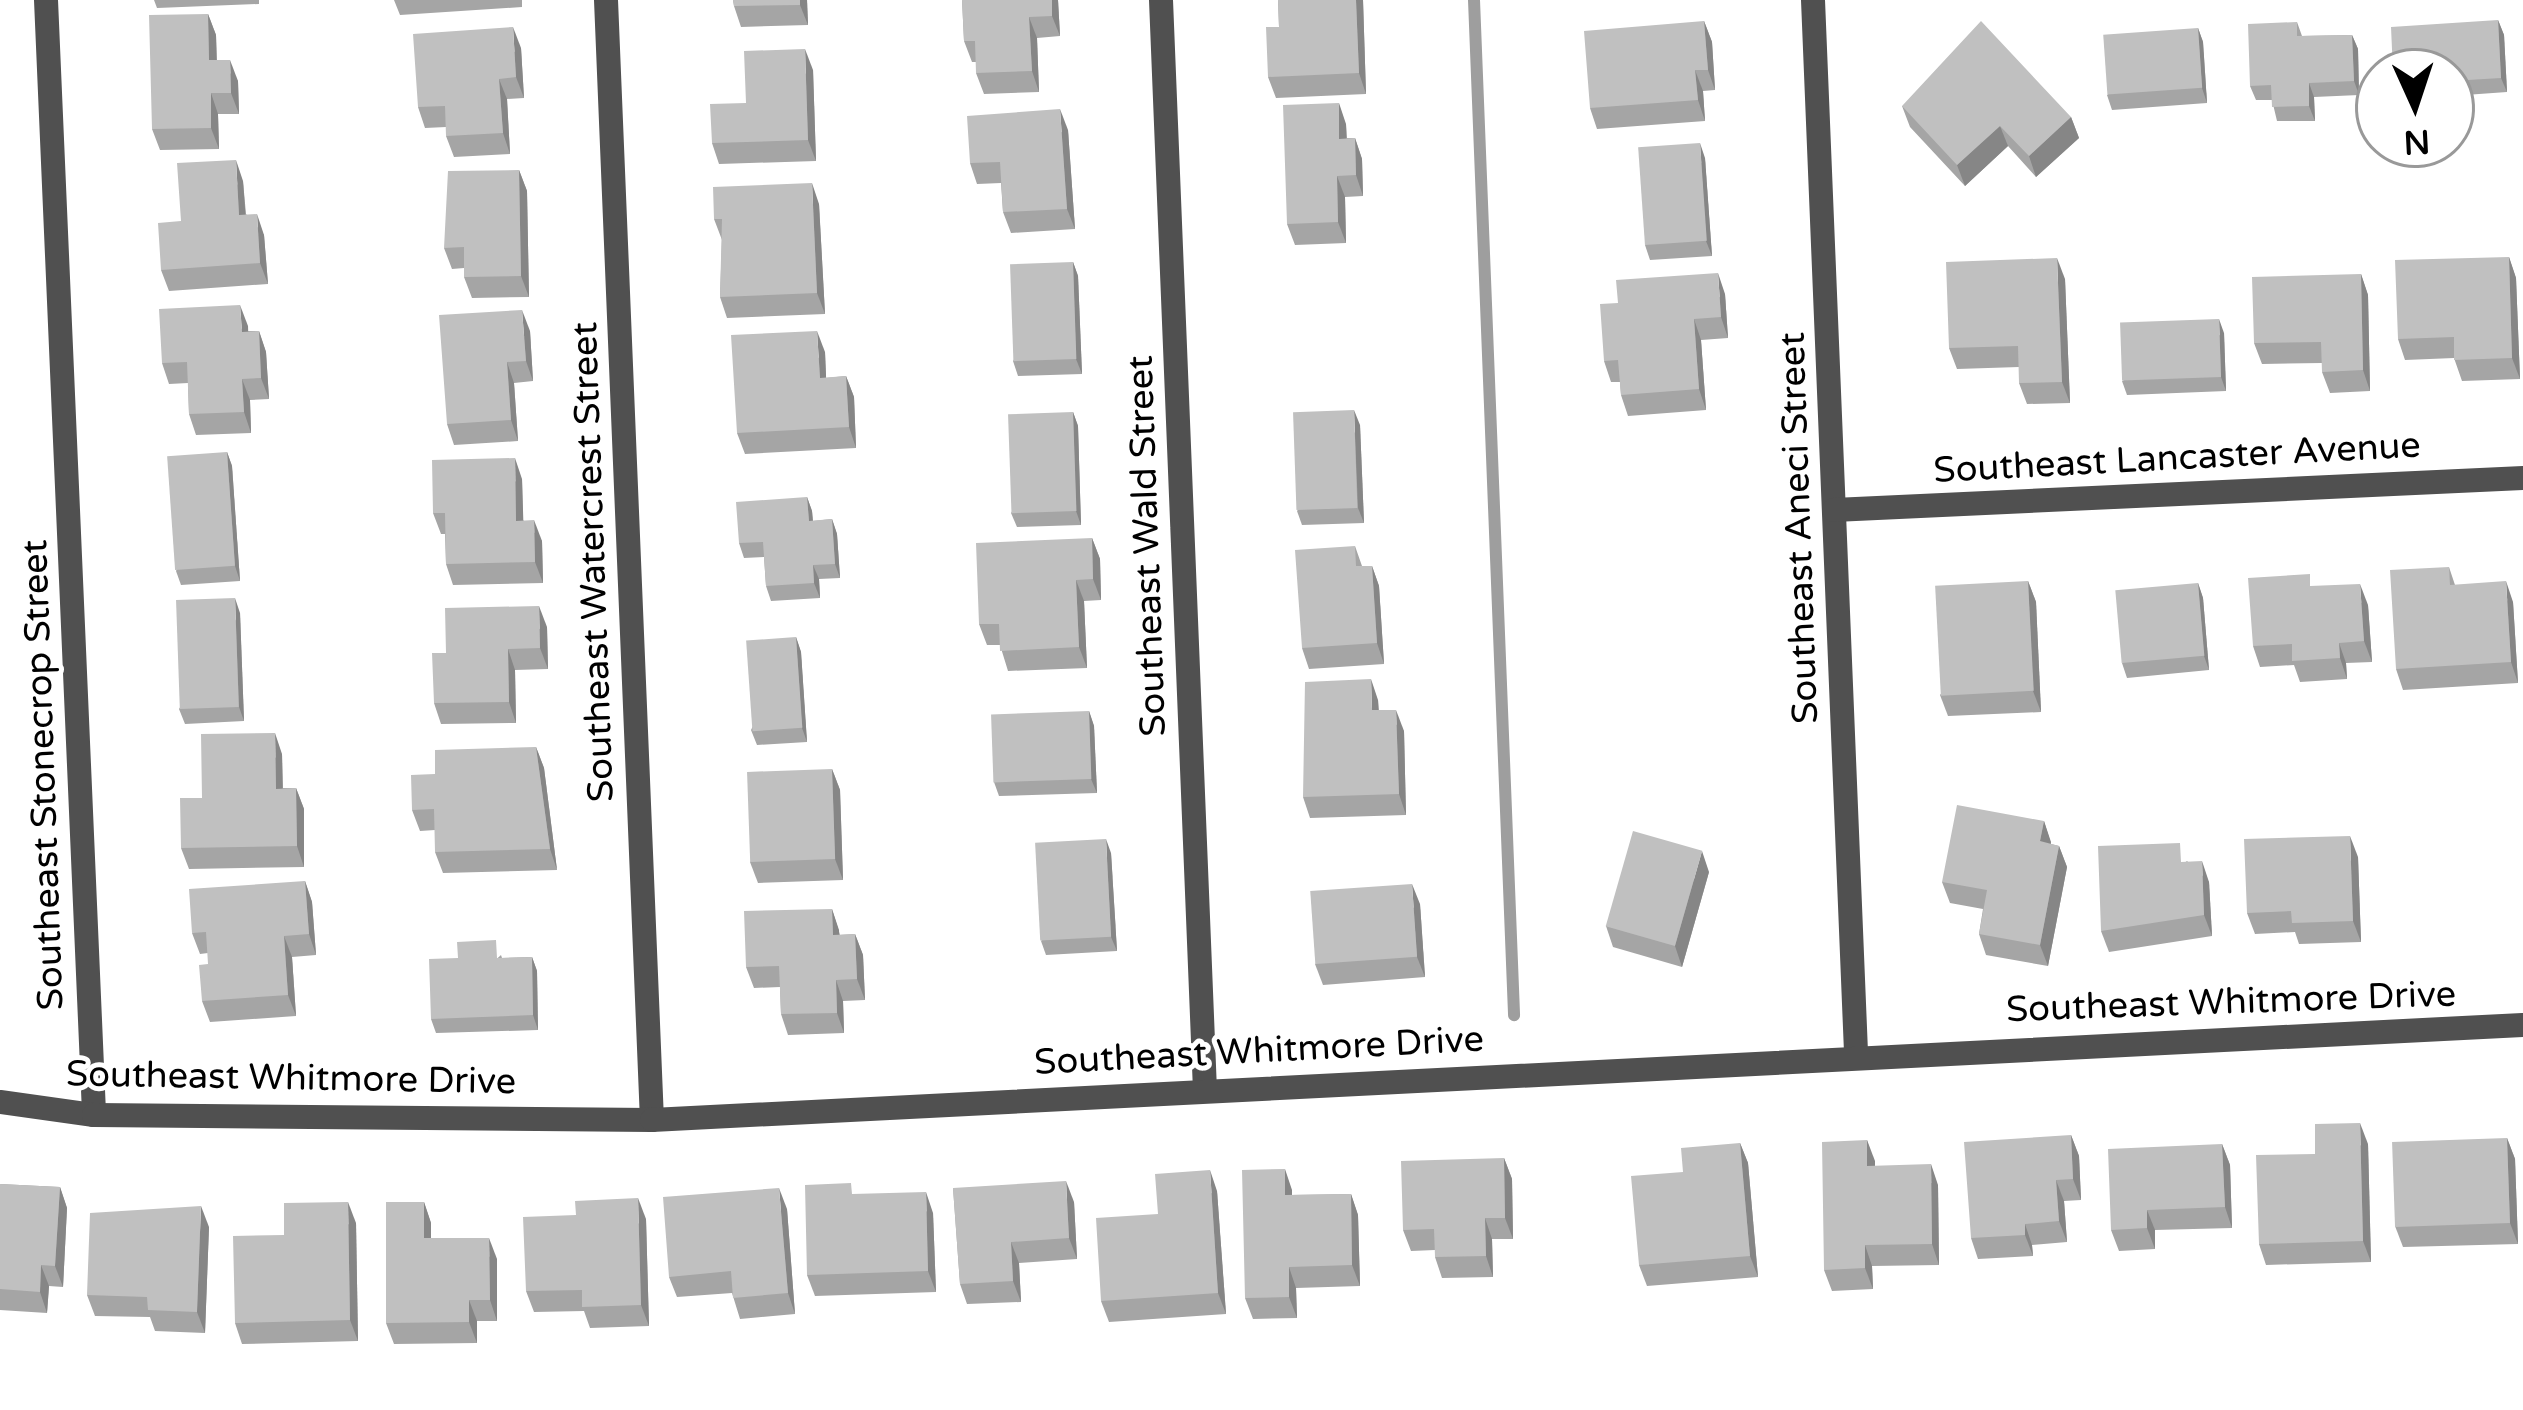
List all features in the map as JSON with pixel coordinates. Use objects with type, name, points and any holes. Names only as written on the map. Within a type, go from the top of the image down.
[{"type":"street","name":"Southeast Stonecrop Street","points":[[46,0],[94,1115]]},
{"type":"street","name":"Southeast Watercrest Street","points":[[606,0],[652,1120]]},
{"type":"street","name":"Southeast Wald Street","points":[[1161,0],[1205,1090]]},
{"type":"street","name":"Southeast Aneci Street","points":[[1814,0],[1856,1054]]},
{"type":"street","name":"Southeast Lancaster Avenue","points":[[1834,510],[2523,478]]},
{"type":"street","name":"Southeast Whitmore Drive","points":[[0,1102],[94,1115],[652,1120],[1856,1054],[2523,1025]]},
{"type":"building","points":[[733,0],[800,0],[800,5],[734,6]]},
{"type":"building","points":[[962,0],[1052,0],[1052,16],[1029,17],[1032,71],[976,73],[975,41],[964,41]]},
{"type":"building","points":[[1278,0],[1356,0],[1359,73],[1268,77],[1266,27],[1279,27]]},
{"type":"building","points":[[208,14],[209,60],[230,60],[231,93],[211,93],[211,128],[152,129],[149,15]]},
{"type":"building","points":[[2498,20],[2501,78],[2475,80],[2475,48],[2392,48],[2391,27]]},
{"type":"building","points":[[1704,21],[1708,70],[1695,70],[1698,100],[1590,108],[1584,31]]},
{"type":"building","points":[[1981,21],[2071,117],[2029,156],[2000,126],[1957,165],[1902,106]]},
{"type":"building","points":[[2297,22],[2297,36],[2352,35],[2354,81],[2309,83],[2309,106],[2272,107],[2271,85],[2250,86],[2248,24]]},
{"type":"building","points":[[513,27],[516,77],[499,79],[503,133],[446,136],[445,106],[418,107],[413,34]]},
{"type":"building","points":[[2198,28],[2202,88],[2107,94],[2103,35]]},
{"type":"building","points":[[805,49],[808,140],[712,143],[710,104],[746,103],[744,51]]},
{"type":"building","points":[[1339,103],[1339,139],[1355,138],[1356,175],[1337,176],[1338,222],[1287,224],[1283,105]]},
{"type":"building","points":[[1060,109],[1067,209],[1003,212],[1000,162],[970,163],[967,116]]},
{"type":"building","points":[[1700,143],[1707,241],[1645,245],[1638,147]]},
{"type":"building","points":[[236,160],[239,215],[257,214],[260,263],[161,270],[158,223],[181,221],[177,163]]},
{"type":"building","points":[[519,170],[521,276],[464,277],[464,247],[444,248],[448,171]]},
{"type":"building","points":[[812,183],[817,293],[720,297],[722,219],[714,219],[713,187]]},
{"type":"building","points":[[2509,257],[2512,358],[2454,360],[2454,337],[2398,339],[2395,260]]},
{"type":"building","points":[[2057,258],[2062,382],[2019,383],[2018,346],[1949,348],[1946,262]]},
{"type":"building","points":[[1073,262],[1076,359],[1013,361],[1010,264]]},
{"type":"building","points":[[1718,273],[1721,317],[1694,319],[1699,389],[1621,395],[1618,360],[1604,361],[1600,304],[1618,303],[1616,280]]},
{"type":"building","points":[[2361,274],[2363,370],[2322,372],[2321,342],[2254,343],[2252,277]]},
{"type":"building","points":[[240,305],[242,332],[259,331],[261,378],[242,379],[244,412],[189,414],[187,362],[162,363],[159,309]]},
{"type":"building","points":[[522,310],[526,361],[507,362],[511,420],[447,424],[439,315]]},
{"type":"building","points":[[2219,319],[2221,377],[2122,380],[2120,322]]},
{"type":"building","points":[[817,331],[820,378],[846,376],[849,427],[737,433],[731,335]]},
{"type":"building","points":[[1354,410],[1357,508],[1296,510],[1293,412]]},
{"type":"building","points":[[1073,412],[1076,511],[1011,513],[1008,414]]},
{"type":"building","points":[[227,452],[235,566],[175,570],[167,456]]},
{"type":"building","points":[[515,458],[516,521],[534,520],[535,562],[446,564],[445,513],[433,513],[432,460]]},
{"type":"building","points":[[807,497],[809,521],[832,519],[835,564],[813,565],[814,583],[766,586],[763,542],[739,543],[736,502]]},
{"type":"building","points":[[1092,538],[1093,579],[1076,580],[1079,647],[1000,651],[999,624],[979,624],[976,543]]},
{"type":"building","points":[[1355,546],[1356,566],[1372,566],[1377,643],[1302,648],[1295,550]]},
{"type":"building","points":[[2449,567],[2450,585],[2506,581],[2511,662],[2396,669],[2390,570]]},
{"type":"building","points":[[2310,574],[2310,586],[2360,584],[2364,641],[2339,643],[2340,658],[2292,661],[2292,644],[2253,646],[2248,578]]},
{"type":"building","points":[[2028,581],[2034,691],[1941,696],[1935,586]]},
{"type":"building","points":[[2198,583],[2204,656],[2122,663],[2115,590]]},
{"type":"building","points":[[235,598],[239,707],[180,709],[176,600]]},
{"type":"building","points":[[539,606],[540,648],[508,649],[509,702],[434,703],[432,653],[446,653],[445,608]]},
{"type":"building","points":[[796,637],[802,728],[752,731],[746,640]]},
{"type":"building","points":[[1371,679],[1372,710],[1396,710],[1399,794],[1303,797],[1305,682]]},
{"type":"building","points":[[1089,711],[1091,779],[993,782],[991,714]]},
{"type":"building","points":[[275,733],[276,789],[296,788],[297,846],[181,848],[180,798],[202,798],[201,734]]},
{"type":"building","points":[[536,747],[550,849],[435,852],[434,809],[412,810],[411,775],[435,774],[435,750]]},
{"type":"building","points":[[832,769],[835,859],[750,862],[747,772]]},
{"type":"building","points":[[1957,805],[2044,821],[2040,841],[2059,846],[2040,945],[1979,934],[1987,890],[1942,882]]},
{"type":"building","points":[[1633,831],[1702,851],[1675,946],[1606,926]]},
{"type":"building","points":[[2350,836],[2353,921],[2292,923],[2291,911],[2247,913],[2244,839]]},
{"type":"building","points":[[1106,839],[1111,937],[1040,941],[1035,843]]},
{"type":"building","points":[[2180,843],[2181,862],[2202,861],[2204,915],[2101,931],[2098,846]]},
{"type":"building","points":[[305,881],[309,934],[284,936],[288,995],[202,1001],[199,965],[208,964],[206,932],[192,933],[189,889]]},
{"type":"building","points":[[1412,884],[1417,957],[1315,964],[1310,891]]},
{"type":"building","points":[[832,909],[833,935],[855,934],[857,979],[836,980],[837,1013],[781,1014],[779,966],[746,967],[744,911]]},
{"type":"building","points":[[496,940],[497,958],[532,957],[533,1015],[431,1019],[429,959],[458,958],[457,942]]},
{"type":"building","points":[[2360,1123],[2363,1241],[2259,1244],[2256,1155],[2315,1154],[2315,1124]]},
{"type":"building","points":[[2071,1135],[2073,1179],[2056,1180],[2059,1221],[2025,1224],[2025,1235],[1971,1238],[1964,1142]]},
{"type":"building","points":[[2507,1138],[2510,1223],[2395,1227],[2392,1142]]},
{"type":"building","points":[[1867,1140],[1867,1166],[1931,1164],[1932,1244],[1865,1245],[1865,1268],[1824,1270],[1822,1142]]},
{"type":"building","points":[[1740,1143],[1750,1256],[1639,1265],[1631,1176],[1683,1172],[1681,1148]]},
{"type":"building","points":[[2222,1144],[2225,1207],[2147,1210],[2147,1228],[2111,1230],[2108,1149]]},
{"type":"building","points":[[1504,1158],[1505,1218],[1485,1218],[1486,1256],[1435,1257],[1434,1229],[1403,1230],[1401,1161]]},
{"type":"building","points":[[1285,1169],[1285,1195],[1351,1194],[1352,1265],[1289,1267],[1289,1297],[1245,1298],[1242,1170]]},
{"type":"building","points":[[1210,1170],[1218,1293],[1101,1301],[1096,1218],[1158,1214],[1155,1174]]},
{"type":"building","points":[[1066,1181],[1069,1238],[1011,1242],[1013,1281],[960,1284],[953,1188]]},
{"type":"building","points":[[851,1183],[852,1194],[926,1192],[928,1271],[807,1275],[805,1185]]},
{"type":"building","points":[[0,1184],[60,1187],[55,1266],[41,1265],[40,1292],[0,1289]]},
{"type":"building","points":[[779,1188],[788,1293],[733,1298],[731,1271],[669,1277],[663,1197]]},
{"type":"building","points":[[638,1198],[641,1305],[582,1307],[582,1290],[526,1291],[523,1217],[576,1215],[575,1201]]},
{"type":"building","points":[[348,1202],[350,1320],[235,1323],[233,1236],[284,1235],[284,1203]]},
{"type":"building","points":[[386,1202],[424,1202],[424,1238],[489,1238],[490,1300],[469,1300],[469,1322],[386,1323]]},
{"type":"building","points":[[201,1206],[197,1312],[148,1310],[147,1297],[87,1295],[90,1213]]},
{"type":"waterway","points":[[1474,0],[1514,1015]]}]
